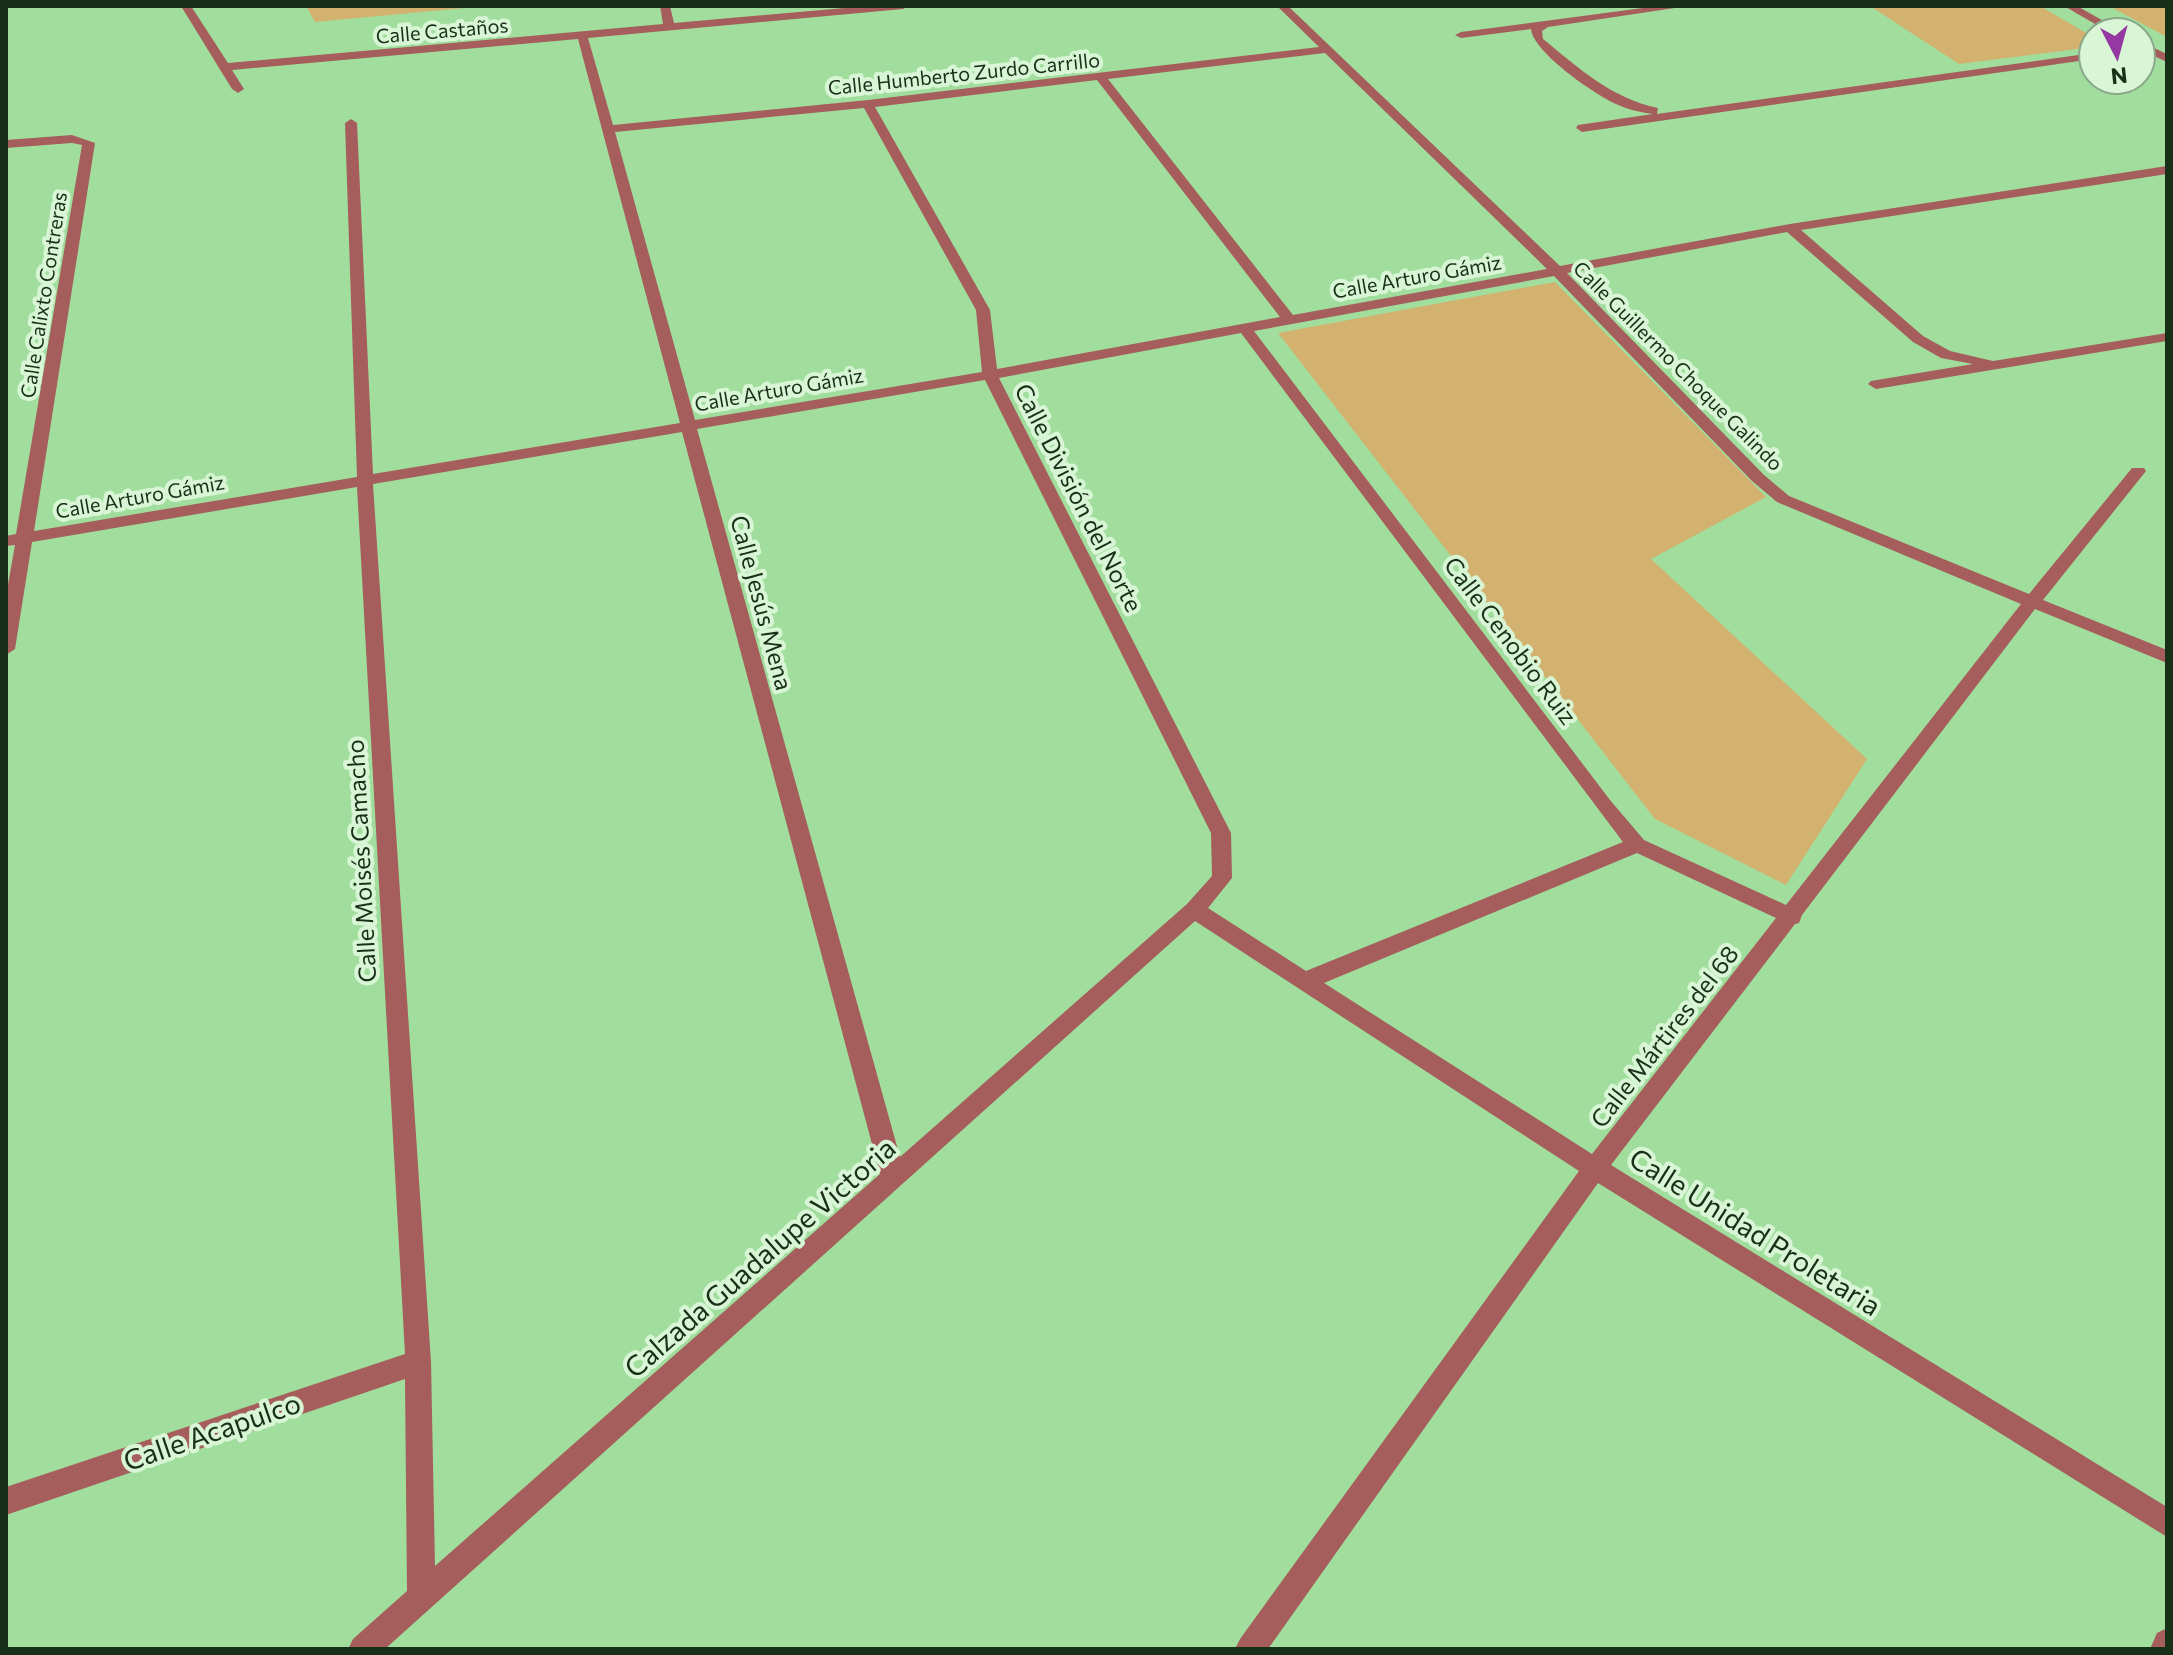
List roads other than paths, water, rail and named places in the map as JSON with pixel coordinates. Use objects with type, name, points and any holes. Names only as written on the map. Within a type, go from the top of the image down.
[{"type":"street","points":[[186,6],[238,89]]},
{"type":"street","points":[[665,6],[669,28]]},
{"type":"street","name":"Calle Castaños","points":[[224,67],[583,38],[903,6]]},
{"type":"street","name":"Calle Guillermo Choque Galindo","points":[[1282,6],[1558,272],[1758,478],[1783,499],[2167,657]]},
{"type":"street","points":[[1461,35],[1683,6]]},
{"type":"street","points":[[2069,6],[2087,16]]},
{"type":"street","points":[[1545,24],[1536,30],[1538,40],[1611,100],[1633,109],[1676,113]]},
{"type":"street","name":"Calle Jesús Mena","points":[[583,38],[894,1180]]},
{"type":"street","name":"Calle Humberto Zurdo Carrillo","points":[[606,129],[868,104],[1325,50]]},
{"type":"street","points":[[1582,128],[2077,58]]},
{"type":"street","points":[[1100,77],[1289,320]]},
{"type":"street","name":"Calle División del Norte","points":[[868,104],[983,310],[990,375],[1221,833],[1222,878],[1194,910]]},
{"type":"street","name":"Calle Moisés Camacho","points":[[351,123],[365,478],[418,1362],[421,1596]]},
{"type":"street","name":"Calle Calixto Contreras","points":[[6,144],[89,143],[6,649]]},
{"type":"street","name":"Calle Arturo Gámiz","points":[[6,541],[365,478],[990,375],[1790,228],[2167,170]]},
{"type":"street","points":[[1790,228],[1918,339],[1946,355],[2007,365]]},
{"type":"street","name":"Calle Cenobio Ruiz","points":[[1244,327],[1603,805],[1637,845],[1792,917]]},
{"type":"street","points":[[1876,384],[2167,337]]},
{"type":"street","name":"Calle Mártires del 68","points":[[1250,1649],[1595,1168],[1792,917],[2031,603],[2138,471]]},
{"type":"street","points":[[1303,982],[1637,845]]},
{"type":"street","name":"Calle Unidad Proletaria","points":[[1194,910],[1595,1168],[2167,1523]]},
{"type":"street","name":"Calzada Guadalupe Victoria","points":[[363,1649],[894,1180],[1194,910]]},
{"type":"street","name":"Calle Acapulco","points":[[6,1501],[418,1362]]},
{"type":"street","points":[[2165,1649],[2167,1643]]}]
